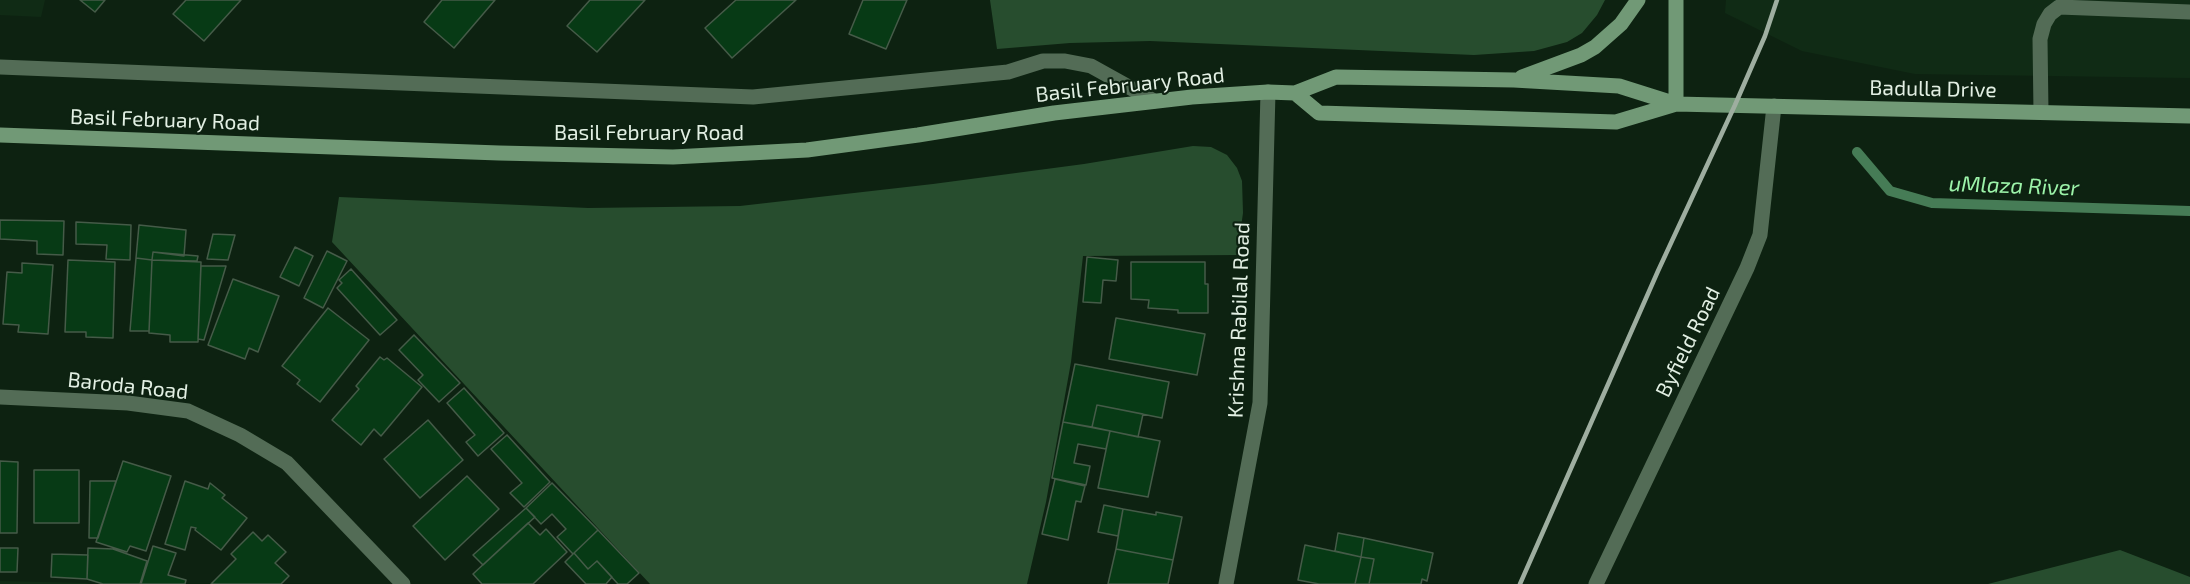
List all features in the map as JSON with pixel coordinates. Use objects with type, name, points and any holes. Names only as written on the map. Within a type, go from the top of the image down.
[{"type":"street","points":[[1514,80],[1561,63],[1595,47],[1621,24],[1638,0]]},
{"type":"street","points":[[1295,93],[1319,112],[1616,122],[1676,104],[1676,0]]},
{"type":"street","points":[[2041,112],[2040,39],[2044,24],[2050,14],[2059,8],[2190,12]]},
{"type":"street","points":[[0,67],[753,98],[1008,72],[1043,61],[1065,61],[1091,66],[1154,101]]},
{"type":"street","name":"Basil February Road","points":[[0,135],[488,153],[673,157],[807,150],[1054,113],[1154,101],[1268,92],[1295,93],[1336,77],[1514,80],[1619,86],[1676,104]]},
{"type":"street","name":"Krishna Rabilal Road","points":[[1226,584],[1260,403],[1268,92]]},
{"type":"street","name":"Badulla Drive","points":[[1676,104],[2190,116]]},
{"type":"street","name":"Byfield Road","points":[[1596,584],[1747,268],[1760,235],[1774,106]]},
{"type":"street","name":"Baroda Road","points":[[0,397],[128,403],[188,411],[209,420],[240,435],[286,463],[403,584]]},
{"type":"shaded area","points":[[0,0],[45,0],[41,17],[0,15]]},
{"type":"shaded area","points":[[990,0],[1605,0],[1597,15],[1582,33],[1567,42],[1534,51],[1474,55],[1150,41],[1070,43],[997,49]]},
{"type":"shaded area","points":[[1726,0],[2190,0],[2190,78],[1915,74],[1802,51],[1725,13]]},
{"type":"shaded area","points":[[1193,146],[1211,147],[1227,155],[1237,168],[1242,181],[1243,213],[1237,255],[1083,256],[1071,362],[1046,502],[1027,584],[650,584],[332,242],[339,197],[588,208],[740,206],[1084,164]]},
{"type":"shaded area","points":[[2120,550],[2190,577],[2190,584],[1988,584]]},
{"type":"shaded area","points":[[0,581],[86,583],[91,584],[0,584]]},
{"type":"building","points":[[80,0],[105,0],[95,12]]},
{"type":"building","points":[[186,0],[241,0],[204,41],[173,14]]},
{"type":"building","points":[[442,0],[495,0],[454,48],[424,22]]},
{"type":"building","points":[[590,0],[645,0],[597,52],[567,26]]},
{"type":"building","points":[[736,0],[796,0],[732,58],[705,28]]},
{"type":"building","points":[[863,0],[907,0],[886,49],[849,34]]},
{"type":"building","points":[[0,220],[64,221],[63,255],[37,254],[37,241],[0,239]]},
{"type":"building","points":[[76,222],[131,225],[130,260],[106,259],[107,245],[76,244]]},
{"type":"building","points":[[139,225],[186,230],[184,256],[153,252],[152,260],[136,258]]},
{"type":"building","points":[[213,234],[235,235],[228,260],[207,259]]},
{"type":"building","points":[[295,247],[313,256],[299,286],[280,277]]},
{"type":"building","points":[[327,251],[347,261],[323,308],[304,298]]},
{"type":"building","points":[[153,252],[198,256],[197,261],[152,260]]},
{"type":"building","points":[[1087,257],[1118,260],[1116,281],[1103,280],[1101,303],[1083,302]]},
{"type":"building","points":[[136,258],[152,260],[149,331],[130,331]]},
{"type":"building","points":[[68,260],[115,262],[113,338],[86,337],[86,332],[65,332]]},
{"type":"building","points":[[152,260],[201,262],[198,342],[170,342],[170,335],[149,333]]},
{"type":"building","points":[[1131,262],[1205,262],[1208,313],[1178,313],[1178,310],[1148,308],[1149,300],[1131,299]]},
{"type":"building","points":[[22,263],[53,265],[48,334],[18,332],[19,325],[3,324],[7,272],[22,273]]},
{"type":"building","points":[[201,266],[226,266],[204,340],[198,339]]},
{"type":"building","points":[[351,269],[397,320],[380,335],[337,288],[342,283],[339,280]]},
{"type":"building","points":[[233,279],[279,296],[258,352],[249,348],[245,359],[208,345]]},
{"type":"building","points":[[328,308],[369,340],[320,402],[297,384],[300,380],[282,366]]},
{"type":"building","points":[[1116,318],[1205,334],[1197,375],[1109,359]]},
{"type":"building","points":[[414,335],[460,383],[439,402],[418,380],[423,375],[399,350]]},
{"type":"building","points":[[380,357],[384,360],[387,358],[422,387],[381,436],[374,429],[361,445],[332,420],[359,389],[356,386]]},
{"type":"building","points":[[1075,364],[1169,382],[1162,418],[1097,405],[1092,427],[1063,422]]},
{"type":"building","points":[[464,388],[504,433],[478,456],[466,442],[475,435],[447,403]]},
{"type":"building","points":[[1097,405],[1143,414],[1138,437],[1092,427]]},
{"type":"building","points":[[428,420],[463,460],[420,498],[384,459]]},
{"type":"building","points":[[1063,422],[1110,431],[1106,449],[1078,444],[1074,463],[1090,466],[1086,485],[1052,478]]},
{"type":"building","points":[[1110,431],[1160,441],[1148,497],[1098,488]]},
{"type":"building","points":[[507,435],[550,482],[524,507],[510,493],[522,483],[491,449]]},
{"type":"building","points":[[0,461],[18,462],[17,533],[0,533]]},
{"type":"building","points":[[123,461],[171,476],[146,551],[130,546],[127,552],[96,542]]},
{"type":"building","points":[[34,470],[79,470],[79,523],[34,523]]},
{"type":"building","points":[[467,476],[499,509],[445,560],[413,526]]},
{"type":"building","points":[[1055,479],[1085,486],[1081,502],[1076,501],[1068,540],[1042,534]]},
{"type":"building","points":[[90,481],[116,481],[98,538],[89,538]]},
{"type":"building","points":[[185,481],[208,489],[210,483],[225,495],[222,498],[247,518],[221,550],[195,530],[196,528],[191,527],[185,550],[165,544]]},
{"type":"building","points":[[552,483],[598,530],[573,554],[557,537],[566,529],[552,514],[541,524],[526,508]]},
{"type":"building","points":[[1104,505],[1123,509],[1118,536],[1098,532]]},
{"type":"building","points":[[526,508],[535,517],[483,565],[473,555]]},
{"type":"building","points":[[1123,509],[1182,517],[1173,560],[1116,549]]},
{"type":"building","points":[[528,523],[540,535],[546,529],[567,552],[533,584],[482,584],[473,574]]},
{"type":"building","points":[[598,530],[639,573],[627,584],[618,584],[597,561],[588,569],[574,553]]},
{"type":"building","points":[[253,532],[262,541],[268,535],[286,552],[275,563],[289,576],[281,584],[211,584],[236,559],[231,554]]},
{"type":"building","points":[[1338,533],[1364,538],[1361,557],[1335,551]]},
{"type":"building","points":[[1364,538],[1433,553],[1427,581],[1422,579],[1421,584],[1369,584],[1374,559],[1361,557]]},
{"type":"building","points":[[1305,545],[1361,557],[1355,584],[1319,584],[1298,580]]},
{"type":"building","points":[[153,546],[176,553],[168,575],[186,580],[185,584],[141,584]]},
{"type":"building","points":[[0,548],[18,548],[17,572],[0,572]]},
{"type":"building","points":[[88,548],[113,549],[147,561],[140,584],[103,584],[87,579]]},
{"type":"building","points":[[1116,549],[1173,560],[1168,584],[1108,584]]},
{"type":"building","points":[[574,553],[588,569],[597,561],[612,577],[606,584],[586,584],[565,562]]},
{"type":"building","points":[[52,554],[88,555],[87,579],[51,577]]},
{"type":"building","points":[[1361,557],[1374,559],[1369,584],[1355,584]]},
{"type":"waterway","name":"uMlaza River","points":[[1857,152],[1890,191],[1932,203],[2190,211]]},
{"type":"railway","points":[[1520,584],[1658,271],[1735,105],[1765,36],[1777,0]]}]
